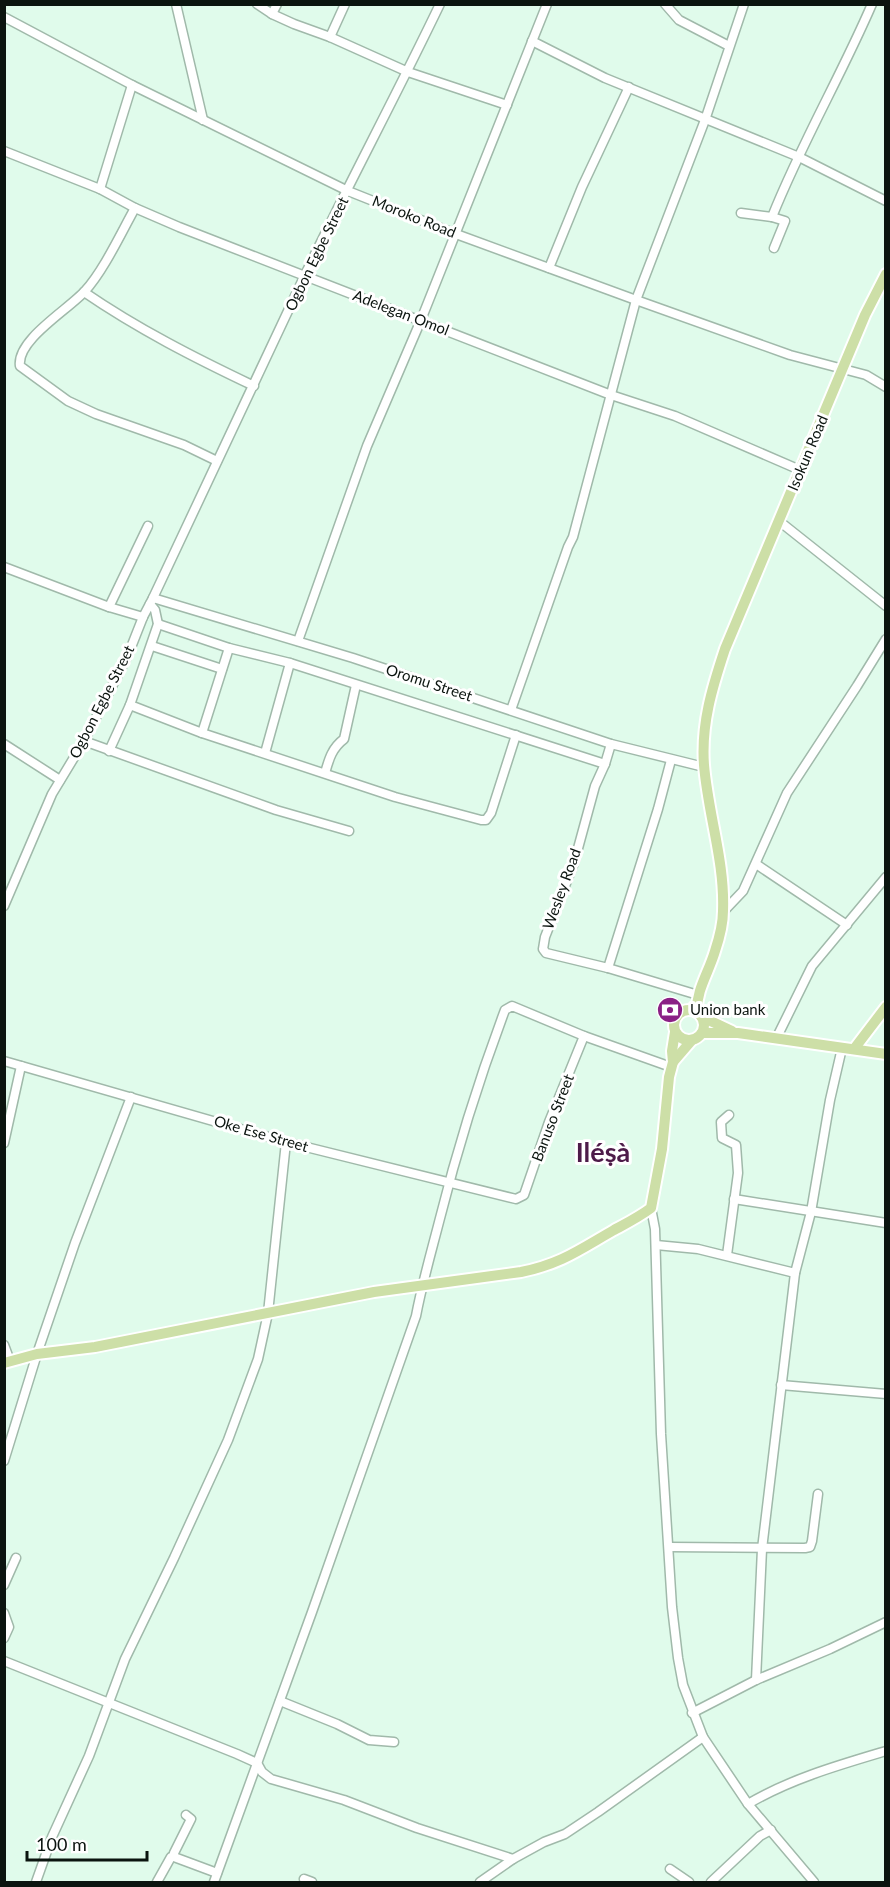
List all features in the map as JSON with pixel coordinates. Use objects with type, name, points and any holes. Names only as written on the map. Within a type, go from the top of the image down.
[{"type":"main road","name":"Isokun Road","points":[[704,767],[707,707],[725,649],[865,315],[885,274]]},
{"type":"main road","points":[[6,1362],[37,1354],[95,1347],[422,1284],[491,1278],[541,1268],[569,1257],[633,1221],[651,1208],[662,1149],[672,1065],[674,1019],[698,995],[715,951],[723,912],[722,880],[704,767]]},
{"type":"main road","points":[[698,995],[704,1027],[702,1033]]},
{"type":"main road","points":[[848,1049],[885,1007]]},
{"type":"main road","points":[[682,1011],[690,1010],[738,1033]]},
{"type":"main road","points":[[675,1032],[681,1038],[692,1040]]},
{"type":"main road","points":[[672,1065],[692,1040],[702,1033],[738,1033],[885,1054]]},
{"type":"street","points":[[176,4],[203,120]]},
{"type":"street","points":[[257,4],[272,15],[330,37],[408,72],[507,105]]},
{"type":"street","points":[[272,15],[277,4]]},
{"type":"street","points":[[330,37],[345,4]]},
{"type":"street","name":"Ogbon Egbe Street","points":[[4,906],[39,822],[128,655],[143,617],[304,276],[440,4]]},
{"type":"street","points":[[298,641],[367,446],[421,320],[547,4]]},
{"type":"street","points":[[511,711],[573,537],[636,300],[705,120],[744,4]]},
{"type":"street","points":[[772,217],[799,157],[849,58],[872,4]]},
{"type":"street","points":[[668,6],[679,20],[729,46]]},
{"type":"street","name":"Moroko Road","points":[[4,17],[132,85],[348,191],[456,234],[790,355],[866,375],[885,387]]},
{"type":"street","points":[[532,41],[578,65],[705,120],[799,157],[885,201]]},
{"type":"street","points":[[100,189],[132,85]]},
{"type":"street","points":[[549,268],[582,187],[629,87]]},
{"type":"street","name":"Adelegan Omol","points":[[4,151],[100,189],[135,208],[304,276],[611,395],[675,416],[800,470]]},
{"type":"street","points":[[135,208],[115,246],[84,292],[46,325],[20,354],[20,366],[68,401],[96,414],[184,445],[217,461]]},
{"type":"street","points":[[741,213],[785,221],[774,248]]},
{"type":"street","points":[[84,292],[137,327],[254,386]]},
{"type":"street","points":[[779,521],[885,606]]},
{"type":"street","points":[[108,607],[148,526]]},
{"type":"street","points":[[4,567],[108,607],[143,617]]},
{"type":"street","points":[[109,751],[130,705],[152,646],[158,624],[152,601]]},
{"type":"street","name":"Oromu Street","points":[[152,601],[298,641],[611,744],[704,767]]},
{"type":"street","points":[[158,624],[229,648],[290,663],[605,764]]},
{"type":"street","points":[[723,912],[743,891],[787,793],[885,639]]},
{"type":"street","points":[[152,646],[222,669]]},
{"type":"street","points":[[202,733],[229,648]]},
{"type":"street","points":[[265,753],[290,663]]},
{"type":"street","points":[[325,773],[330,754],[344,739],[356,685]]},
{"type":"street","points":[[130,705],[202,733],[325,773],[440,810],[486,820],[491,813],[516,735]]},
{"type":"street","points":[[84,741],[276,810],[349,831]]},
{"type":"street","points":[[4,744],[60,780]]},
{"type":"street","name":"Wesley Road","points":[[611,744],[595,786],[574,863],[545,937],[543,949],[546,953],[608,968],[698,995]]},
{"type":"street","points":[[608,968],[671,760]]},
{"type":"street","points":[[756,864],[847,925]]},
{"type":"street","points":[[776,1040],[812,966],[885,877]]},
{"type":"street","points":[[214,1882],[416,1316],[448,1184],[485,1064],[505,1010],[512,1006],[584,1036],[672,1065]]},
{"type":"street","name":"Banuso Street","points":[[520,1198],[524,1195],[549,1122],[584,1036]]},
{"type":"street","points":[[756,1680],[762,1549],[795,1273],[811,1212],[830,1100],[848,1049]]},
{"type":"street","name":"Oke Ese Street","points":[[4,1061],[286,1142],[448,1184],[520,1198]]},
{"type":"street","points":[[4,1143],[21,1066]]},
{"type":"street","points":[[4,1461],[75,1243],[131,1097]]},
{"type":"street","points":[[727,1255],[738,1173],[736,1145],[722,1138],[721,1122],[729,1115]]},
{"type":"street","points":[[36,1882],[52,1837],[89,1756],[125,1659],[228,1440],[258,1359],[268,1312],[286,1142]]},
{"type":"street","points":[[734,1199],[885,1223]]},
{"type":"street","points":[[651,1208],[656,1245],[661,1434],[678,1658],[683,1685],[703,1737],[748,1804],[814,1882]]},
{"type":"street","points":[[656,1245],[698,1249],[795,1273]]},
{"type":"street","points":[[4,1345],[6,1362]]},
{"type":"street","points":[[781,1385],[805,1389],[885,1394]]},
{"type":"street","points":[[669,1547],[805,1548],[810,1546],[818,1494]]},
{"type":"street","points":[[4,1585],[16,1558]]},
{"type":"street","points":[[4,1614],[9,1627],[4,1638]]},
{"type":"street","points":[[692,1713],[756,1680],[830,1649],[885,1622]]},
{"type":"street","points":[[4,1661],[257,1762],[262,1772],[271,1779],[344,1800],[417,1828],[513,1859]]},
{"type":"street","points":[[280,1701],[337,1724],[369,1740],[394,1742]]},
{"type":"street","points":[[480,1882],[513,1859],[544,1842],[565,1834],[703,1737]]},
{"type":"street","points":[[748,1804],[770,1790],[885,1751]]},
{"type":"street","points":[[157,1882],[171,1857],[174,1856],[191,1819],[186,1815]]},
{"type":"street","points":[[711,1882],[760,1836],[771,1830]]},
{"type":"street","points":[[174,1856],[217,1873]]},
{"type":"street","points":[[670,1869],[689,1882]]},
{"type":"place","name":"Union bank","points":[[670,1010]]},
{"type":"district","name":"Iléṣà","points":[[603,1153]]}]
